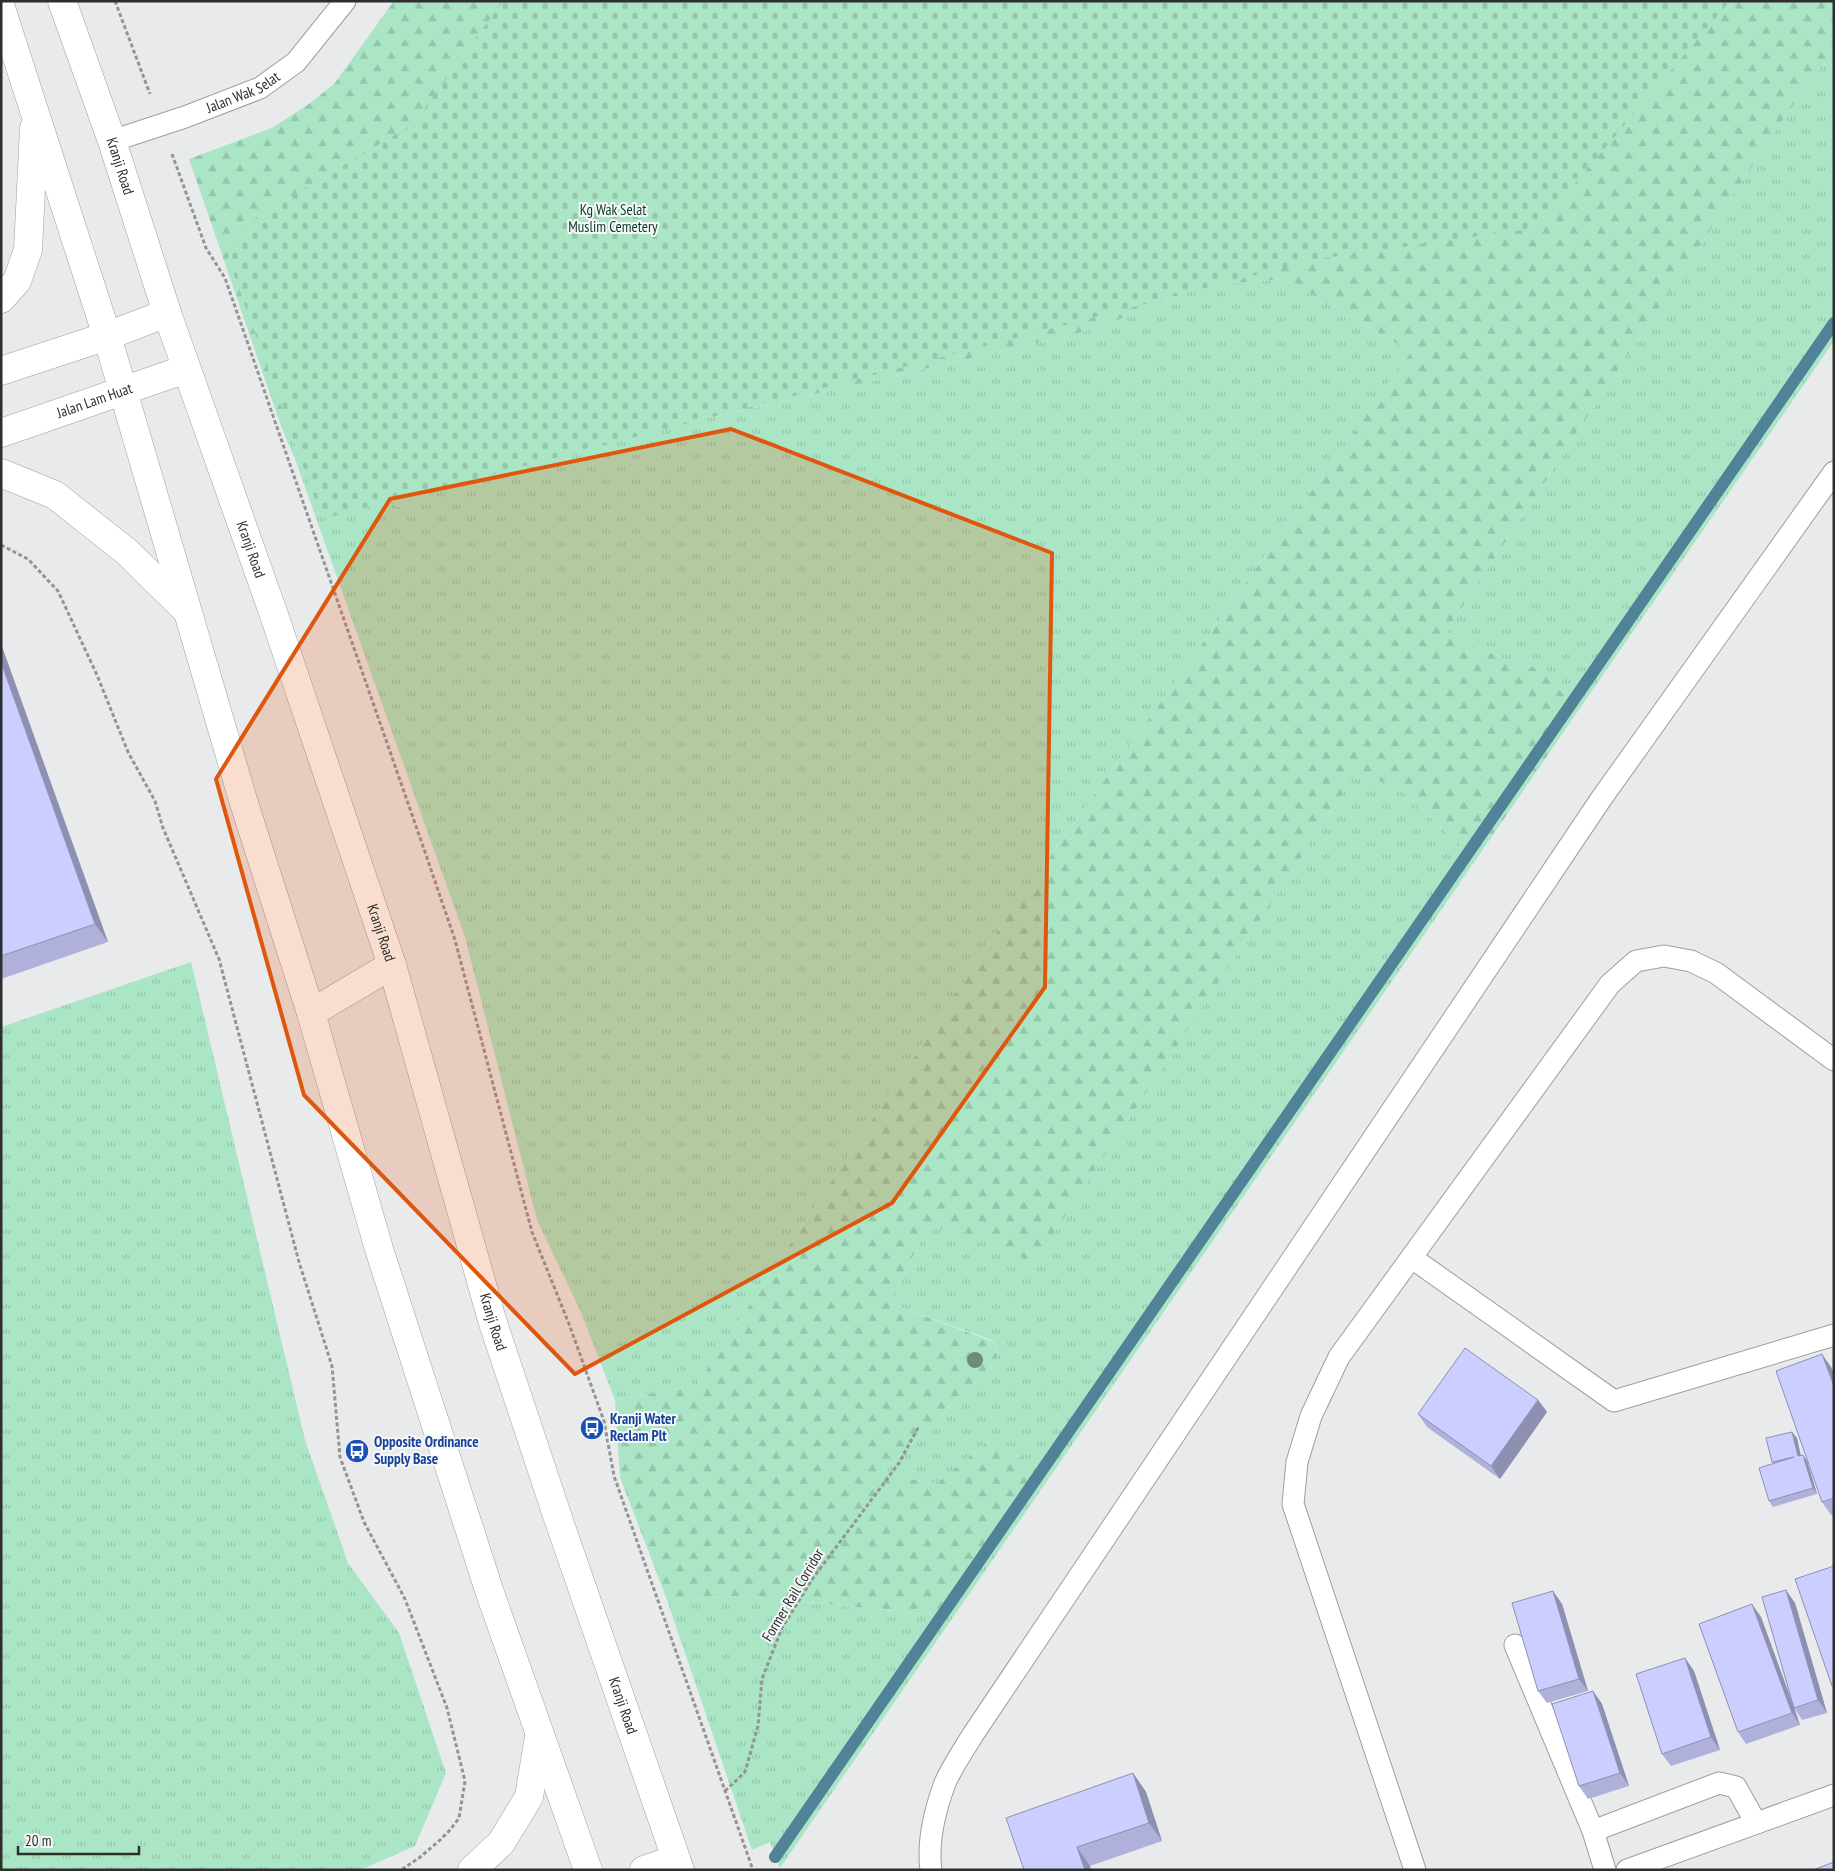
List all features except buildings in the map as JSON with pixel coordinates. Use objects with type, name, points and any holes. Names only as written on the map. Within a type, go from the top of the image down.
[{"type":"main road","name":"Kranji Road","points":[[62,1],[112,141],[186,369],[274,614],[392,965],[492,1320],[562,1530],[678,1864]]},
{"type":"main road","points":[[1,8],[124,390],[242,800],[311,1013],[379,1250],[490,1593],[588,1870]]},
{"type":"main road","points":[[1,299],[17,281],[28,250],[35,113]]},
{"type":"main road","points":[[1,371],[107,336],[167,313]]},
{"type":"main road","name":"Jalan Lam Huat","points":[[1,432],[186,369]]},
{"type":"main road","points":[[1,473],[55,495],[127,552],[188,612]]},
{"type":"main road","points":[[311,1013],[392,965]]},
{"type":"main road","points":[[472,1870],[501,1844],[530,1797],[539,1731]]},
{"type":"main road","points":[[644,1870],[678,1864]]},
{"type":"lane","name":"Jalan Wak Selat","points":[[112,141],[162,125],[260,88],[296,62],[346,1]]},
{"type":"lane","points":[[931,1870],[930,1856],[934,1819],[946,1782],[972,1736],[1601,799],[1834,472]]},
{"type":"lane","points":[[1415,1870],[1293,1504],[1297,1462],[1311,1416],[1339,1357],[1610,984],[1636,961],[1664,956],[1691,961],[1716,973],[1834,1060]]},
{"type":"lane","points":[[1412,1258],[1614,1402],[1834,1335]]},
{"type":"lane","points":[[1515,1645],[1593,1831],[1604,1870]]},
{"type":"lane","points":[[1593,1831],[1719,1783],[1736,1786],[1756,1823]]},
{"type":"lane","points":[[1628,1870],[1834,1795]]},
{"type":"path","points":[[115,1],[206,248],[224,278],[455,940],[532,1232],[569,1324],[604,1421],[614,1476],[753,1870]]},
{"type":"path","points":[[1,545],[28,559],[58,591],[97,675],[128,752],[155,801],[163,828],[218,960],[298,1262],[332,1366],[340,1457],[364,1522],[405,1599],[447,1708],[465,1781],[459,1818],[439,1841],[401,1870]]},
{"type":"path","name":"Former Rail Corridor","points":[[725,1791],[745,1772],[758,1726],[762,1679],[782,1628],[813,1578],[899,1463],[919,1426]]},
{"type":"highlighted area","points":[[731,429],[1052,553],[1045,987],[892,1203],[575,1374],[304,1095],[216,779],[390,499]]},
{"type":"green space","points":[[394,1],[1834,1],[1834,48],[1784,118],[1446,632],[1502,658],[1542,670],[1578,711],[1466,874],[1459,844],[1398,787],[1356,774],[1034,1263],[957,1229],[927,1229],[889,1303],[994,1342],[997,1360],[882,1473],[936,1484],[995,1436],[1037,1470],[934,1615],[746,1596],[667,1600],[620,1477],[615,1400],[696,1386],[1004,921],[1411,352],[1285,279],[1195,286],[1145,311],[1072,335],[492,468],[399,507],[295,459],[396,415],[390,377],[281,426],[189,159],[272,128],[309,104],[334,84]]},
{"type":"green space","name":"Kg Wak Selat Muslim Cemetery","points":[[503,1],[1730,1],[1537,228],[1317,259],[322,519],[228,258],[252,220],[413,124]]},
{"type":"green space","points":[[1834,48],[1834,341],[1578,711],[1542,670],[1502,658],[1446,632],[1784,118]]},
{"type":"green space","points":[[1285,279],[1411,352],[1004,921],[696,1386],[615,1400],[580,1310],[537,1220],[465,937],[295,459],[281,426],[390,377],[496,400],[296,459],[399,507],[492,468],[1072,335],[1145,311],[1195,286]]},
{"type":"green space","points":[[1356,774],[1398,787],[1459,844],[1466,874],[780,1868],[770,1842],[752,1850],[667,1600],[746,1596],[934,1615],[995,1436],[936,1484],[882,1473],[997,1360],[994,1341],[889,1303],[927,1229],[957,1229],[1034,1262]]},
{"type":"green space","points":[[191,962],[305,1440],[348,1563],[399,1633],[446,1773],[415,1846],[360,1870],[1,1870],[1,1027]]},
{"type":"waterway","points":[[775,1857],[1834,323]]},
{"type":"place","name":"Kranji Water Reclam Plt","points":[[592,1428]]},
{"type":"place","name":"Opposite Ordinance Supply Base","points":[[357,1451]]}]
